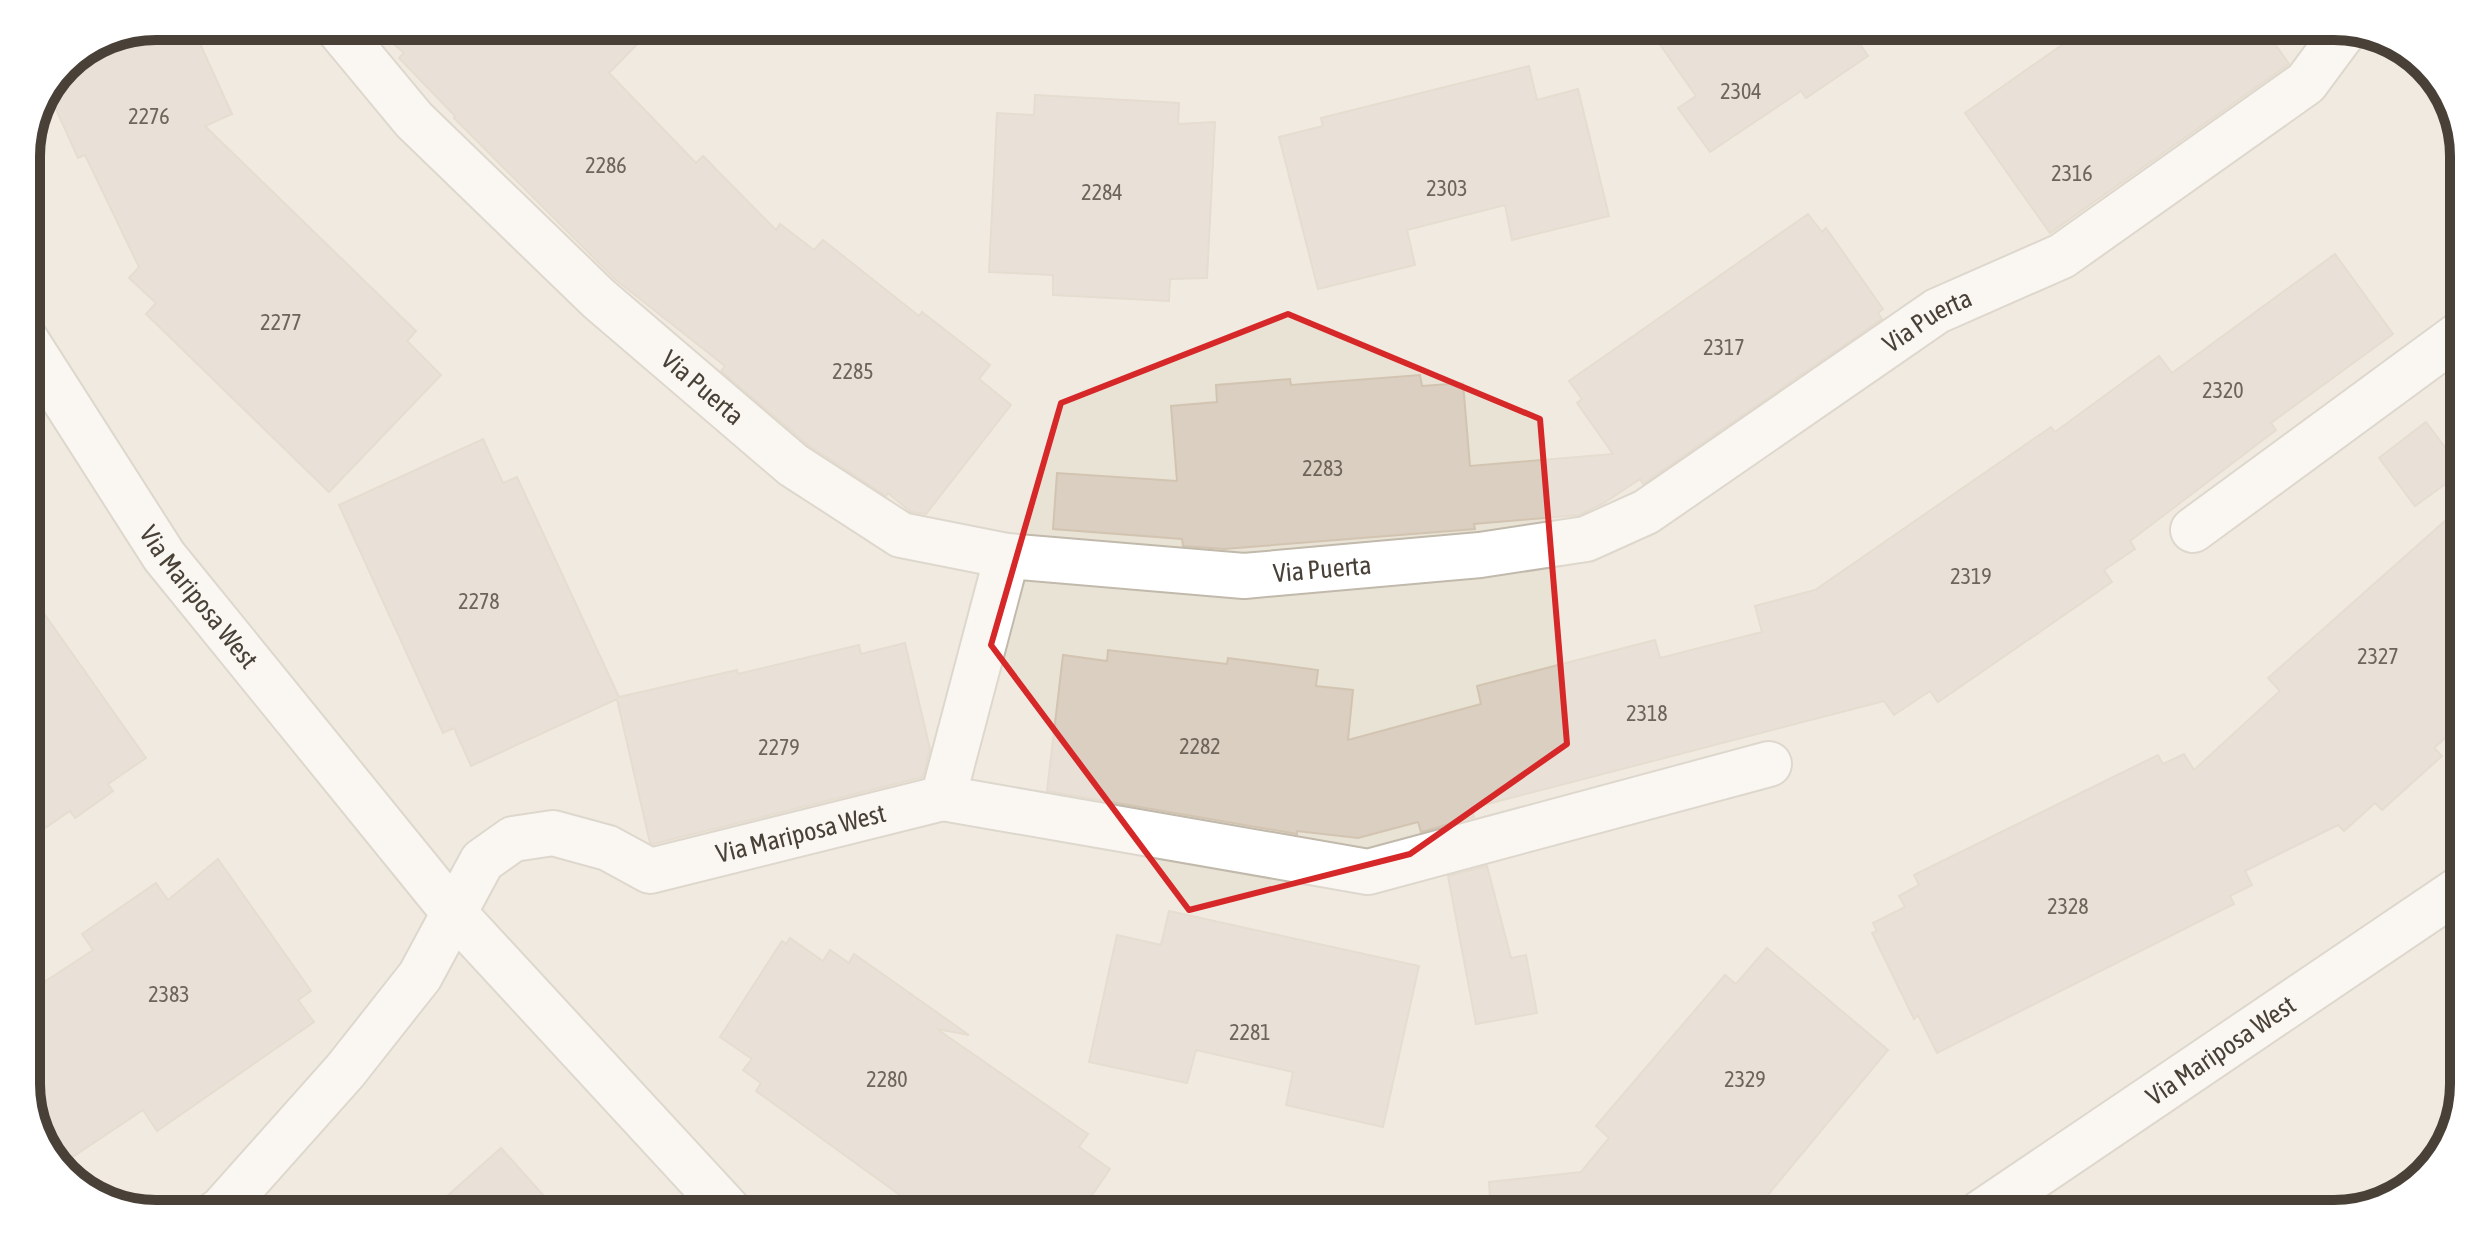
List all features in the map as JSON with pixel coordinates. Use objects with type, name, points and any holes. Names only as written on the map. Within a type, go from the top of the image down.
[{"type":"street","name":"Via Puerta","points":[[348,40],[414,120],[599,299],[793,465],[901,535],[1007,556],[1244,576],[1480,555],[1586,539],[1646,512],[1937,311],[2062,256],[2306,83],[2338,40]]},
{"type":"street","points":[[2193,530],[2450,341]]},
{"type":"street","name":"Via Mariposa West","points":[[40,362],[164,556],[454,913],[719,1200]]},
{"type":"street","points":[[1007,556],[943,798],[1368,872],[1769,764]]},
{"type":"street","name":"Via Mariposa West","points":[[230,1200],[345,1071],[420,976],[482,861],[513,839],[553,833],[608,848],[650,871],[943,798]]},
{"type":"street","name":"Via Mariposa West","points":[[2000,1200],[2450,895]]},
{"type":"highlighted area","points":[[1288,314],[1540,419],[1567,744],[1410,854],[1189,910],[991,645],[1061,403]]},
{"type":"shaded area","points":[[2334,40],[2364,44],[2385,52],[2410,69],[2430,92],[2444,119],[2450,148],[2450,1084],[2448,1107],[2438,1135],[2421,1160],[2398,1180],[2364,1196],[2334,1200],[156,1200],[126,1196],[105,1188],[80,1171],[60,1148],[46,1121],[40,1092],[40,148],[49,112],[74,74],[112,49],[133,42]]},
{"type":"building","points":[[198,40],[232,114],[205,126],[416,331],[407,341],[441,375],[329,492],[146,314],[156,303],[129,278],[139,267],[85,155],[78,158],[54,104],[74,74],[112,49],[133,42]]},
{"type":"building","points":[[389,40],[577,40],[580,43],[584,40],[641,40],[609,73],[696,163],[703,156],[776,230],[780,224],[814,250],[823,240],[919,316],[922,312],[990,365],[979,379],[1011,405],[926,514],[911,512],[888,493],[886,496],[808,445],[721,371],[725,366],[616,280],[454,118],[399,58],[404,53]]},
{"type":"building","points":[[1657,40],[1857,40],[1868,56],[1806,98],[1801,91],[1710,152],[1678,108],[1696,96]]},
{"type":"building","points":[[2069,40],[2272,40],[2289,64],[2050,233],[1965,113]]},
{"type":"building","points":[[1529,66],[1537,100],[1578,89],[1609,216],[1512,240],[1505,205],[1407,230],[1415,265],[1318,289],[1279,137],[1323,126],[1321,118]]},
{"type":"building","points":[[1035,95],[1179,103],[1178,124],[1215,122],[1207,278],[1170,279],[1169,301],[1053,295],[1053,275],[989,272],[997,113],[1034,115]]},
{"type":"building","points":[[1808,214],[1822,232],[1826,228],[1883,309],[1878,313],[1882,319],[1643,484],[1640,479],[1579,515],[1474,524],[1475,529],[1224,549],[1183,546],[1182,539],[1053,529],[1057,473],[1177,481],[1171,406],[1217,402],[1216,385],[1290,379],[1291,385],[1420,375],[1422,386],[1463,383],[1470,466],[1613,454],[1577,403],[1582,399],[1569,381]]},
{"type":"building","points":[[2335,254],[2393,334],[2271,423],[2276,430],[2130,541],[2135,549],[2104,570],[2112,582],[1938,702],[1930,691],[1894,715],[1884,701],[1472,808],[1474,817],[1421,832],[1418,822],[1358,838],[1297,831],[1297,834],[1047,791],[1063,655],[1107,661],[1108,650],[1227,664],[1228,658],[1318,670],[1316,686],[1353,690],[1348,740],[1481,704],[1477,686],[1655,640],[1660,658],[1762,632],[1755,606],[1815,590],[2051,427],[2055,432],[2159,356],[2172,373]]},
{"type":"building","points":[[2426,422],[2450,454],[2450,480],[2415,506],[2379,458]]},
{"type":"building","points":[[483,439],[503,483],[517,477],[619,697],[737,670],[738,674],[859,645],[861,654],[905,643],[930,749],[923,777],[653,844],[650,843],[617,699],[471,766],[454,728],[443,733],[339,505]]},
{"type":"building","points":[[2450,516],[2450,734],[2434,748],[2442,756],[2382,810],[2375,803],[2344,831],[2338,825],[2245,871],[2252,885],[2230,896],[2234,904],[1937,1053],[1918,1015],[1914,1019],[1872,933],[1877,931],[1873,923],[1905,907],[1899,896],[1919,885],[1914,875],[2158,755],[2163,764],[2184,754],[2194,770],[2280,691],[2268,678]]},
{"type":"building","points":[[40,608],[146,758],[108,784],[113,791],[75,818],[70,811],[40,831]]},
{"type":"building","points":[[218,859],[311,991],[298,1000],[314,1022],[157,1131],[143,1110],[69,1160],[52,1135],[42,1107],[40,985],[93,950],[82,934],[156,883],[168,900]]},
{"type":"building","points":[[1487,866],[1511,958],[1526,955],[1537,1013],[1476,1024],[1448,876]]},
{"type":"building","points":[[1169,911],[1419,966],[1383,1127],[1286,1105],[1293,1072],[1196,1050],[1187,1083],[1089,1062],[1117,935],[1161,945]]},
{"type":"building","points":[[790,938],[823,961],[830,950],[849,963],[854,954],[969,1035],[937,1029],[1088,1134],[1079,1147],[1110,1169],[1089,1200],[907,1200],[756,1091],[761,1083],[743,1070],[752,1059],[720,1037],[782,941],[786,944]]},
{"type":"building","points":[[1767,948],[1888,1050],[1764,1200],[1490,1200],[1489,1182],[1581,1172],[1609,1138],[1596,1126],[1725,975],[1736,984]]},
{"type":"building","points":[[501,1148],[547,1200],[443,1200]]}]
